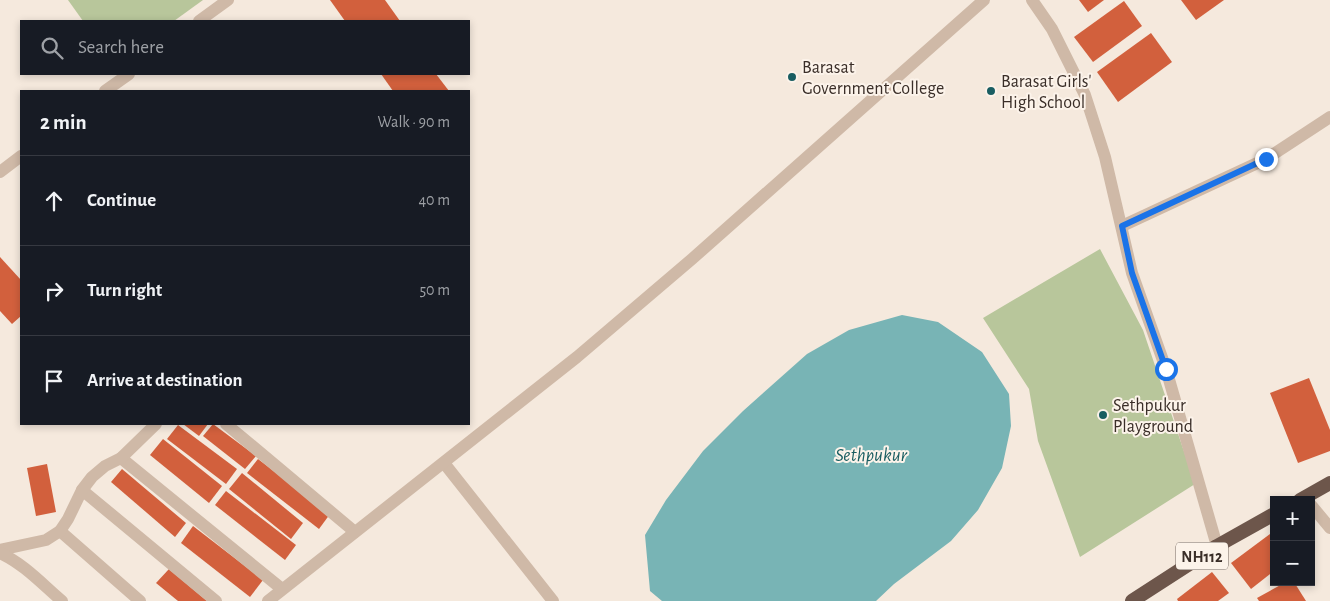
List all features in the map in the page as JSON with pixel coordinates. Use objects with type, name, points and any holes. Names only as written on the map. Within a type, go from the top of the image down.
[{"type":"highway","points":[[1312,496],[1330,483]]},
{"type":"highway","name":"NH112","points":[[1132,601],[1217,546],[1270,516]]},
{"type":"street","points":[[200,20],[228,0]]},
{"type":"street","points":[[268,601],[620,321],[984,0]]},
{"type":"street","points":[[1032,0],[1052,29],[1085,95],[1105,157],[1132,273],[1166,369],[1217,546]]},
{"type":"street","points":[[106,90],[128,75]]},
{"type":"street","points":[[1122,226],[1266,159],[1330,117]]},
{"type":"street","points":[[0,172],[20,157]]},
{"type":"street","points":[[0,551],[46,540],[60,531],[82,490],[92,477],[105,466],[122,458],[155,425]]},
{"type":"street","points":[[227,425],[355,532]]},
{"type":"street","points":[[122,458],[282,589]]},
{"type":"street","points":[[444,462],[553,601]]},
{"type":"street","points":[[82,490],[216,601]]},
{"type":"street","points":[[1315,510],[1330,528]]},
{"type":"street","points":[[60,531],[140,601]]},
{"type":"street","points":[[0,551],[27,570],[62,601]]},
{"type":"green space","points":[[68,0],[203,0],[175,20],[82,20]]},
{"type":"green space","name":"Sethpukur Playground","points":[[1100,249],[1143,330],[1195,484],[1080,557],[1038,441],[1029,389],[983,318]]},
{"type":"water","name":"Sethpukur","points":[[902,315],[938,322],[982,352],[1009,394],[1011,426],[1002,468],[978,510],[951,541],[894,584],[876,601],[662,601],[650,591],[645,535],[666,500],[703,451],[743,411],[807,354],[849,330]]},
{"type":"building","points":[[330,0],[385,0],[399,20],[344,20]]},
{"type":"building","points":[[1079,0],[1104,0],[1088,12]]},
{"type":"building","points":[[1181,0],[1224,0],[1196,20]]},
{"type":"building","points":[[1124,1],[1142,26],[1093,62],[1074,37]]},
{"type":"building","points":[[1151,33],[1172,62],[1118,102],[1097,72]]},
{"type":"building","points":[[382,75],[437,75],[448,90],[392,90]]},
{"type":"building","points":[[0,257],[20,279],[20,317],[12,324],[0,311]]},
{"type":"building","points":[[1309,378],[1330,430],[1330,451],[1298,463],[1270,393]]},
{"type":"building","points":[[178,425],[237,469],[226,484],[167,439]]},
{"type":"building","points":[[184,425],[207,425],[199,436]]},
{"type":"building","points":[[212,425],[214,425],[256,456],[245,469],[203,436]]},
{"type":"building","points":[[163,439],[222,486],[209,503],[150,455]]},
{"type":"building","points":[[258,459],[330,514],[319,529],[247,473]]},
{"type":"building","points":[[47,464],[56,512],[36,516],[27,468]]},
{"type":"building","points":[[122,469],[186,523],[175,537],[111,482]]},
{"type":"building","points":[[242,473],[303,523],[291,539],[229,489]]},
{"type":"building","points":[[226,491],[296,545],[285,560],[215,505]]},
{"type":"building","points":[[193,526],[263,580],[250,597],[181,543]]},
{"type":"building","points":[[1270,534],[1270,574],[1251,589],[1231,563]]},
{"type":"building","points":[[169,569],[207,601],[178,601],[156,583]]},
{"type":"building","points":[[1212,572],[1229,593],[1218,601],[1178,601],[1177,599]]},
{"type":"building","points":[[1279,586],[1297,586],[1306,601],[1259,601],[1257,598]]},
{"type":"place","name":"Barasat Government College","points":[[792,77]]},
{"type":"place","name":"Barasat Girls' High School","points":[[991,91]]},
{"type":"place","name":"Sethpukur Playground","points":[[1103,415]]},
{"type":"route","points":[[1166,369],[1132,273],[1122,226],[1266,159]]}]
